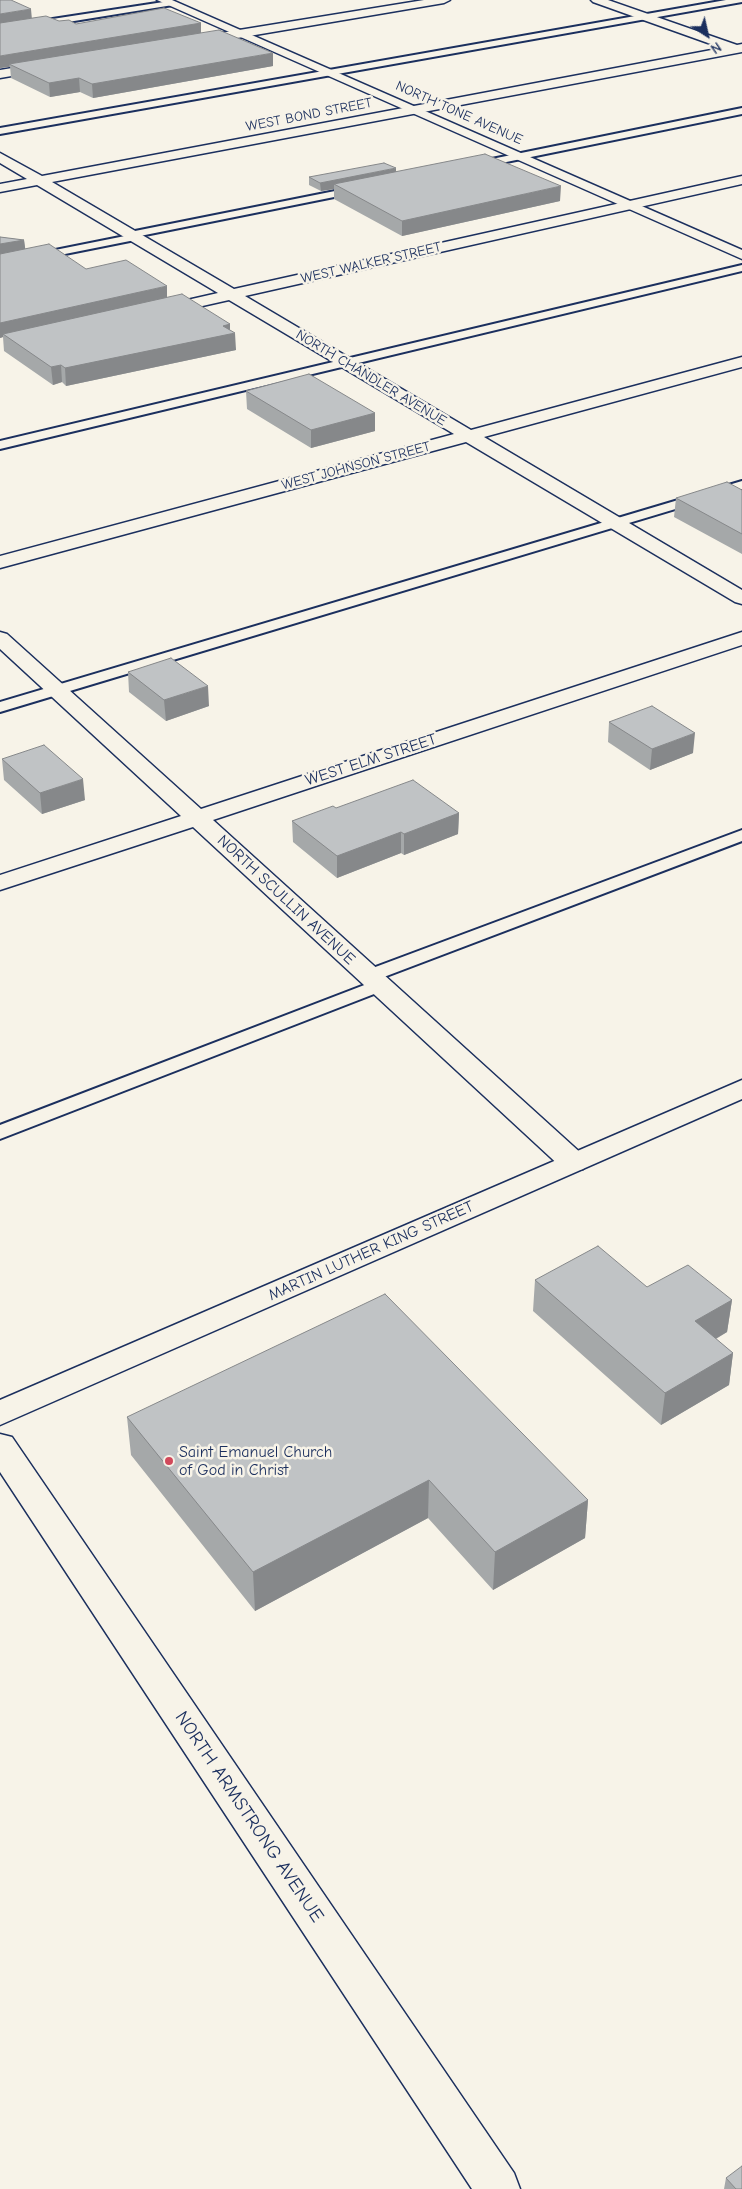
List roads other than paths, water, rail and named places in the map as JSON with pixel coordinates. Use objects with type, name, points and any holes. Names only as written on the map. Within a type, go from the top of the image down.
[{"type":"street","points":[[182,43],[444,0]]},
{"type":"street","points":[[597,0],[740,50]]},
{"type":"street","name":"NORTH TONE AVENUE","points":[[166,2],[742,255]]},
{"type":"street","name":"WEST BOND STREET","points":[[0,188],[740,50]]},
{"type":"street","points":[[0,74],[58,64]]},
{"type":"street","name":"NORTH CHANDLER AVENUE","points":[[0,157],[742,598]]},
{"type":"street","name":"WEST WALKER STREET","points":[[144,314],[742,180]]},
{"type":"street","name":"WEST JOHNSON STREET","points":[[0,562],[742,362]]},
{"type":"street","name":"NORTH SCULLIN AVENUE","points":[[0,638],[573,1162]]},
{"type":"street","name":"WEST ELM STREET","points":[[0,883],[742,638]]},
{"type":"street","name":"MARTIN LUTHER KING STREET","points":[[0,1413],[742,1089]]},
{"type":"street","name":"NORTH ARMSTRONG AVENUE","points":[[0,1446],[488,2185]]},
{"type":"lane","points":[[0,131],[740,0]]},
{"type":"lane","points":[[0,30],[166,2]]},
{"type":"lane","points":[[462,168],[742,111]]},
{"type":"lane","points":[[0,264],[372,186]]},
{"type":"lane","points":[[0,445],[742,268]]},
{"type":"lane","points":[[0,707],[742,485]]},
{"type":"lane","points":[[0,1132],[742,835]]},
{"type":"place","name":"Saint Emanuel Church of God in Christ","points":[[169,1461]]}]
